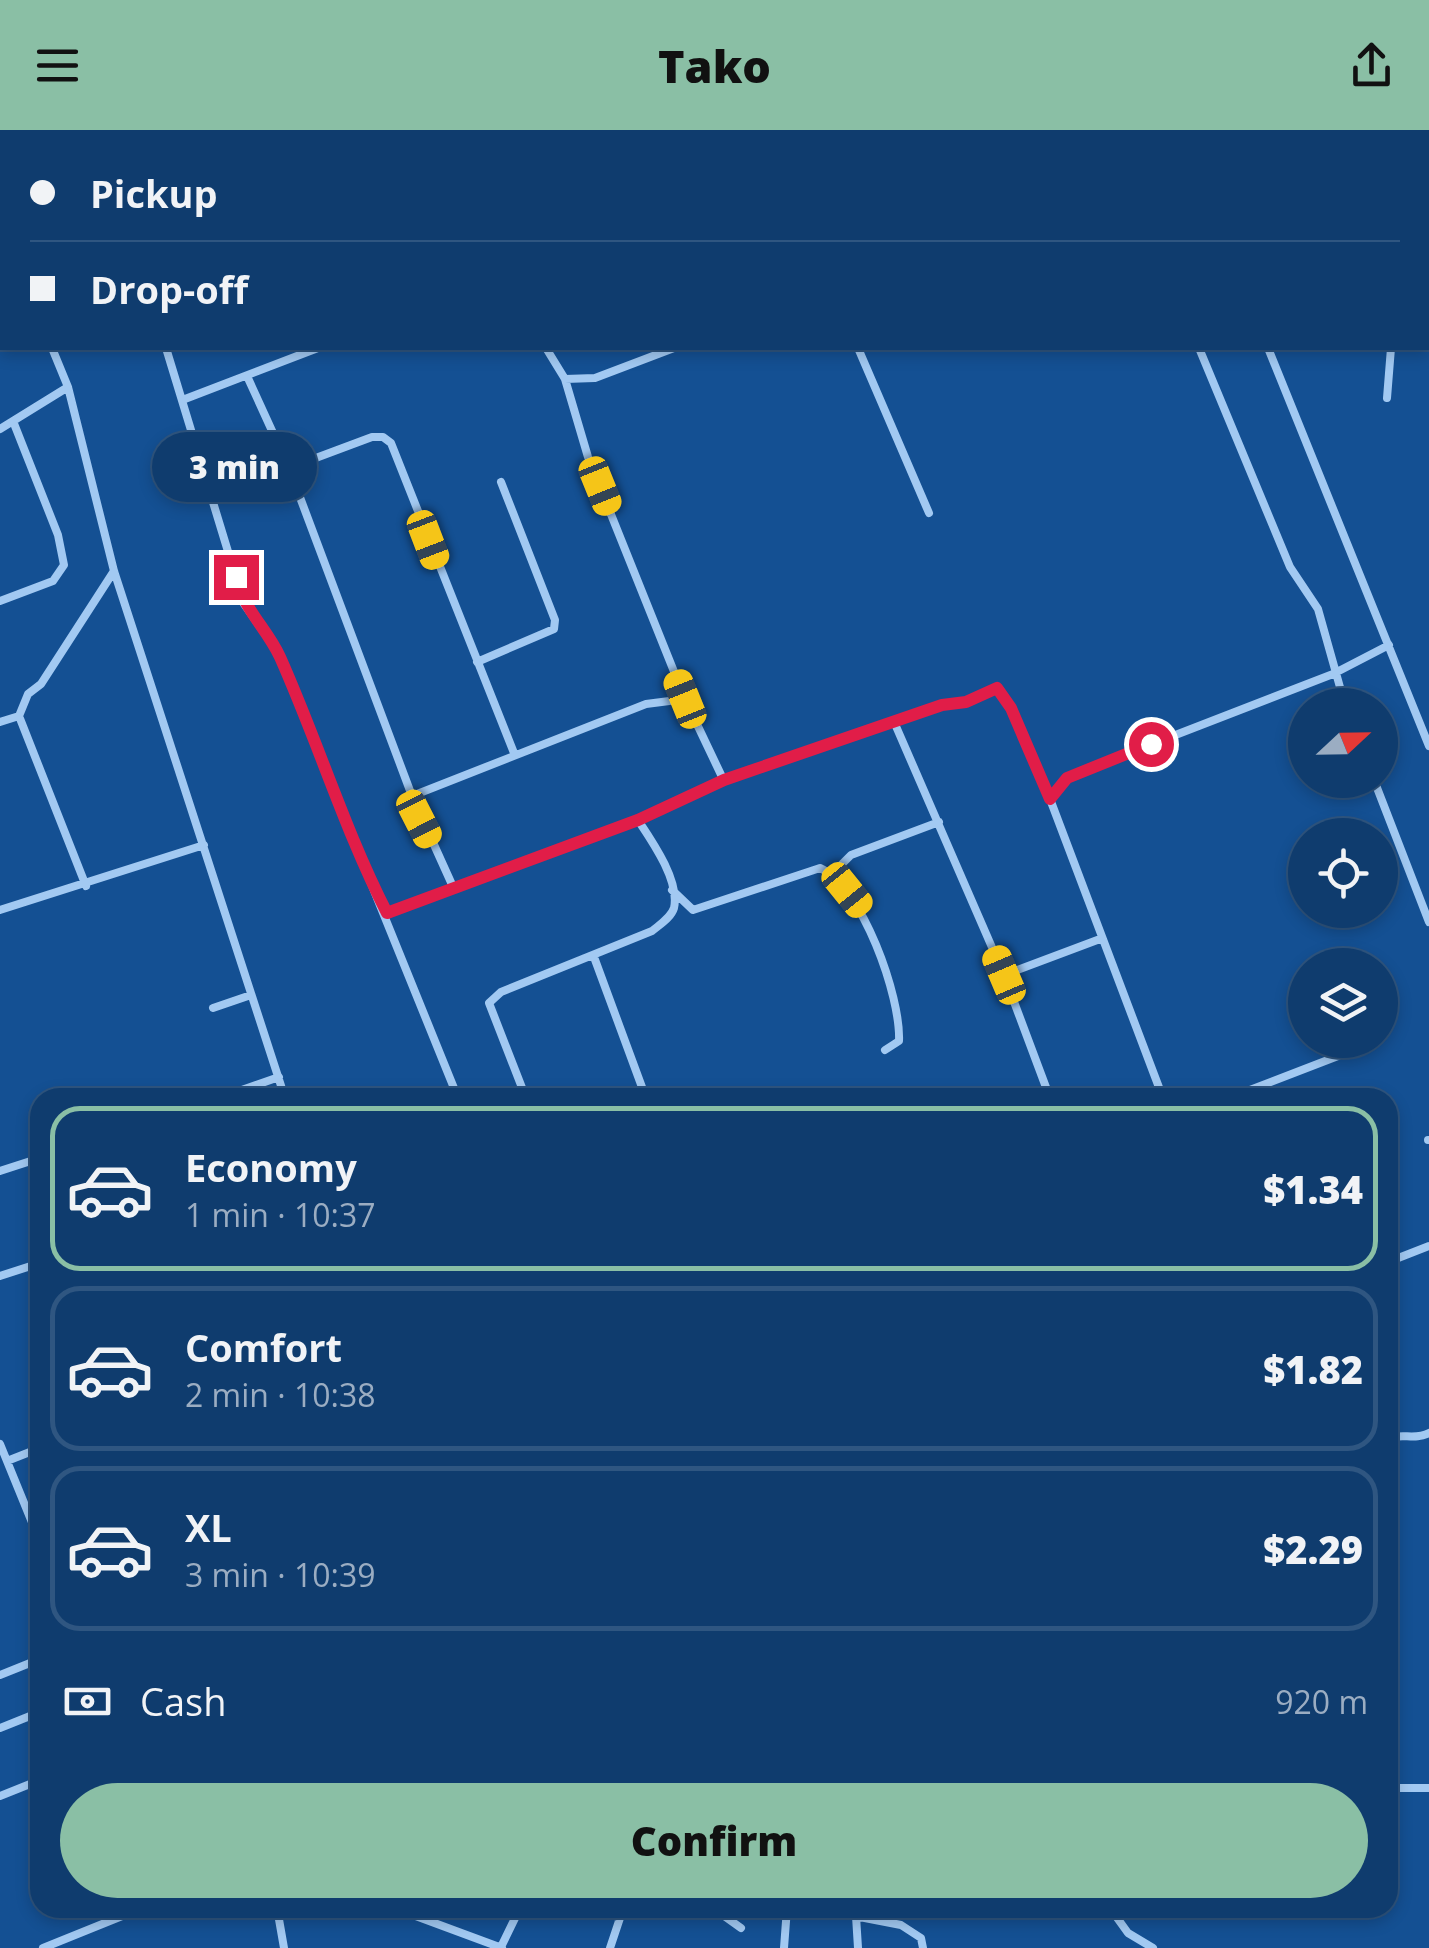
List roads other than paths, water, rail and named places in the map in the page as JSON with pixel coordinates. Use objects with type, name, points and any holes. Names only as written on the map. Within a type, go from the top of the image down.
[{"type":"street","points":[[53,350],[68,388],[114,571],[282,1088]]},
{"type":"street","points":[[167,350],[185,399],[244,604],[278,652],[328,771],[356,852],[387,913],[454,1088]]},
{"type":"street","points":[[185,399],[313,350]]},
{"type":"street","points":[[547,350],[564,380],[588,457],[685,699],[724,780]]},
{"type":"street","points":[[564,380],[595,378],[669,350]]},
{"type":"street","points":[[859,350],[928,513]]},
{"type":"street","points":[[1200,350],[1290,567],[1318,609],[1339,688]]},
{"type":"street","points":[[1269,350],[1429,746]]},
{"type":"street","points":[[1388,398],[1391,350]]},
{"type":"street","points":[[247,376],[289,468],[412,796],[454,889]]},
{"type":"street","points":[[0,429],[68,388]]},
{"type":"street","points":[[0,601],[53,581],[64,565],[58,535],[13,421]]},
{"type":"street","points":[[289,468],[372,437],[384,436],[391,442],[514,753]]},
{"type":"street","points":[[477,662],[554,629],[555,620],[501,482]]},
{"type":"street","points":[[86,886],[19,716],[28,694],[41,684],[114,571]]},
{"type":"street","points":[[1050,799],[1067,778],[1334,674],[1388,645]]},
{"type":"street","points":[[387,913],[638,820],[724,780],[997,688],[1011,708],[1050,799],[1159,1088]]},
{"type":"street","points":[[412,796],[646,704],[685,699]]},
{"type":"street","points":[[0,722],[19,716]]},
{"type":"street","points":[[895,724],[1004,975],[1046,1088]]},
{"type":"street","points":[[1381,798],[1429,922]]},
{"type":"street","points":[[522,1088],[489,1003],[501,992],[594,958],[652,931],[668,918],[674,907],[657,848],[638,820]]},
{"type":"street","points":[[833,873],[851,855],[939,822]]},
{"type":"street","points":[[0,910],[86,886],[204,845]]},
{"type":"street","points":[[672,890],[693,910],[820,868],[833,873],[861,908],[900,1020],[899,1041],[885,1050]]},
{"type":"street","points":[[1004,975],[1100,939]]},
{"type":"street","points":[[594,958],[642,1088]]},
{"type":"street","points":[[213,1008],[251,996]]},
{"type":"street","points":[[1255,1088],[1333,1058]]},
{"type":"street","points":[[247,1088],[279,1077]]},
{"type":"street","points":[[0,1171],[30,1161]]},
{"type":"street","points":[[1398,1258],[1429,1246]]},
{"type":"street","points":[[0,1276],[30,1266]]},
{"type":"street","points":[[1398,1438],[1415,1439],[1429,1433]]},
{"type":"street","points":[[0,1444],[30,1517]]},
{"type":"street","points":[[7,1461],[30,1452]]},
{"type":"street","points":[[0,1675],[30,1663]]},
{"type":"street","points":[[0,1728],[30,1716]]},
{"type":"street","points":[[0,1796],[30,1784]]},
{"type":"street","points":[[1398,1788],[1429,1788]]},
{"type":"street","points":[[43,1948],[117,1918]]},
{"type":"street","points":[[280,1918],[284,1948]]},
{"type":"street","points":[[421,1918],[502,1948],[515,1918]]},
{"type":"street","points":[[610,1948],[620,1918]]},
{"type":"street","points":[[728,1918],[742,1928]]},
{"type":"street","points":[[784,1948],[786,1918]]},
{"type":"street","points":[[856,1918],[858,1948]]},
{"type":"street","points":[[866,1918],[901,1925],[921,1938],[924,1948]]},
{"type":"street","points":[[1118,1918],[1128,1932],[1153,1948]]}]
